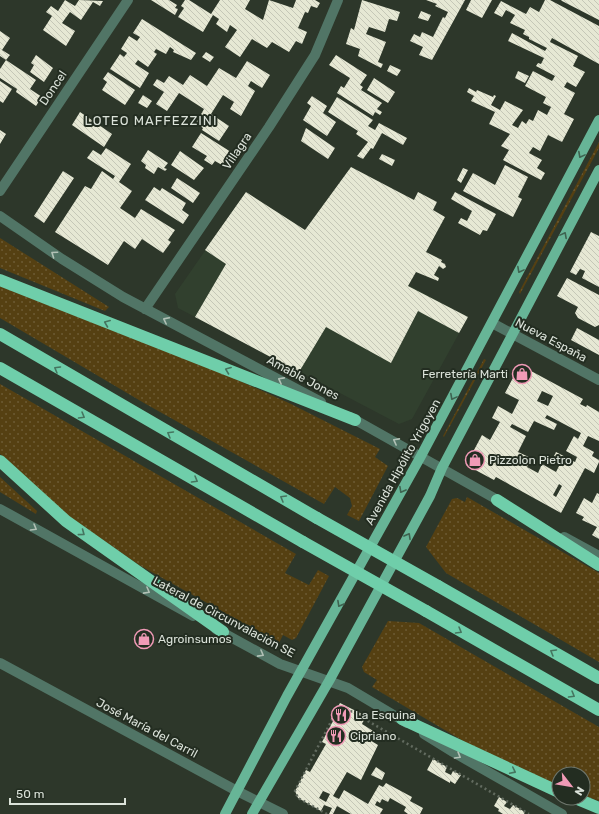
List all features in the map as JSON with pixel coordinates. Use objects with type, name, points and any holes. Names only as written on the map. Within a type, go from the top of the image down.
[{"type":"highway","points":[[0,280],[356,420]]},
{"type":"highway","points":[[0,334],[75,380],[599,678]]},
{"type":"highway","points":[[0,368],[599,710]]},
{"type":"highway","points":[[0,461],[66,521],[223,632]]},
{"type":"highway","points":[[497,500],[599,565]]},
{"type":"highway","points":[[402,720],[551,788]]},
{"type":"main road","name":"Avenida Hipólito Yrigoyen","points":[[225,814],[421,456],[599,120]]},
{"type":"main road","points":[[252,814],[329,681],[430,496],[442,468],[599,170]]},
{"type":"street","name":"Doncel","points":[[0,191],[128,0]]},
{"type":"street","name":"Villagra","points":[[145,309],[316,55],[338,0]]},
{"type":"street","name":"Amable Jones","points":[[0,216],[91,279],[356,420],[599,556]]},
{"type":"street","name":"Nueva España","points":[[492,323],[599,380]]},
{"type":"street","name":"Lateral de Circunvalación SE","points":[[0,509],[280,664],[348,688],[453,752],[562,814]]},
{"type":"street","name":"José María del Carril","points":[[0,663],[237,791],[283,814]]},
{"type":"path","points":[[327,814],[298,798],[295,791],[331,719],[336,712],[347,709],[528,814]]},
{"type":"shaded area","points":[[599,142],[599,148],[520,294],[519,292]]},
{"type":"shaded area","points":[[246,192],[305,230],[468,317],[412,419],[399,424],[178,308],[175,294]]},
{"type":"shaded area","points":[[0,238],[109,307],[105,311],[0,268]]},
{"type":"shaded area","points":[[0,286],[231,377],[289,403],[380,449],[375,457],[388,466],[359,521],[347,515],[352,506],[350,498],[335,487],[324,504],[144,403],[0,318]]},
{"type":"shaded area","points":[[484,359],[486,360],[444,437],[443,436]]},
{"type":"shaded area","points":[[0,384],[296,554],[285,573],[309,585],[318,570],[329,576],[296,638],[292,640],[283,635],[279,643],[139,565],[57,508],[0,454]]},
{"type":"shaded area","points":[[0,477],[37,511],[36,514],[0,492]]},
{"type":"shaded area","points":[[467,497],[599,573],[599,662],[446,573],[426,547],[452,499],[457,498],[465,502]]},
{"type":"shaded area","points":[[388,621],[419,623],[599,727],[599,801],[591,798],[591,766],[551,766],[551,782],[465,742],[372,687],[377,680],[364,672],[362,667]]},
{"type":"building","points":[[65,0],[75,6],[79,0],[103,1],[100,6],[93,2],[81,20],[70,12],[62,23],[75,31],[66,46],[43,30],[52,16],[46,12],[51,6],[58,11]]},
{"type":"building","points":[[151,0],[169,0],[177,5],[175,8],[178,9],[175,15]]},
{"type":"building","points":[[185,0],[189,0],[211,14],[220,0],[250,0],[245,9],[263,20],[269,0],[293,8],[296,0],[315,0],[320,3],[317,8],[311,6],[308,13],[305,12],[298,28],[307,32],[302,44],[296,41],[289,52],[272,42],[267,48],[252,39],[240,57],[225,47],[237,30],[230,25],[227,32],[216,24],[219,19],[213,15],[203,32],[178,17],[184,8],[181,6]]},
{"type":"building","points":[[362,0],[400,12],[397,21],[389,19],[385,32],[369,27],[366,34],[386,42],[378,62],[383,64],[381,68],[358,56],[360,49],[346,44],[351,28],[354,30]]},
{"type":"building","points":[[426,0],[465,0],[432,60],[419,55],[423,47],[410,41],[414,34],[420,37],[422,32],[433,37],[443,17],[445,18],[448,12],[435,6],[437,4]]},
{"type":"building","points":[[471,0],[492,0],[482,18],[466,10]]},
{"type":"building","points":[[545,0],[550,0],[599,26],[599,64],[552,38],[550,42],[578,56],[573,66],[585,72],[576,87],[567,82],[564,87],[575,93],[564,114],[574,119],[562,142],[548,135],[540,151],[533,147],[529,153],[542,160],[537,168],[545,173],[541,180],[503,160],[509,150],[501,146],[510,134],[489,124],[495,112],[471,101],[474,96],[467,92],[469,88],[476,92],[477,90],[493,97],[494,95],[496,96],[491,105],[500,110],[505,101],[523,110],[512,125],[518,128],[522,121],[526,124],[529,119],[533,121],[538,110],[547,115],[551,107],[543,103],[546,97],[525,86],[533,71],[552,81],[555,76],[536,66],[538,63],[541,64],[544,58],[508,41],[512,33],[545,51],[547,48],[529,39],[529,37],[523,34],[525,30],[510,23],[515,15],[506,10],[502,17],[494,13],[501,1],[526,14],[530,7],[539,12]]},
{"type":"building","points":[[561,0],[599,0],[599,20],[562,1]]},
{"type":"building","points":[[421,11],[431,15],[428,21],[418,18]]},
{"type":"building","points":[[142,19],[196,53],[191,60],[173,52],[174,50],[170,47],[166,54],[156,49],[154,52],[157,54],[148,67],[138,60],[135,64],[149,73],[140,88],[110,69],[120,54],[124,57],[127,53],[121,49],[129,36],[137,41],[140,37],[133,33]]},
{"type":"building","points":[[0,31],[10,38],[2,50],[10,55],[6,60],[0,56]]},
{"type":"building","points":[[206,52],[214,57],[210,62],[202,57]]},
{"type":"building","points":[[36,55],[53,68],[44,82],[30,72],[34,65],[31,63]]},
{"type":"building","points":[[336,55],[367,75],[360,85],[363,87],[361,90],[382,103],[377,109],[382,112],[380,115],[375,112],[373,116],[337,93],[341,86],[344,88],[350,78],[329,65]]},
{"type":"building","points":[[6,60],[36,80],[30,89],[42,97],[36,106],[16,92],[17,89],[0,78],[0,69]]},
{"type":"building","points":[[247,61],[270,75],[262,88],[251,81],[248,86],[255,91],[241,116],[230,109],[234,102],[223,95],[211,114],[229,126],[219,141],[202,130],[203,128],[196,123],[204,109],[179,93],[167,111],[156,104],[164,92],[153,85],[157,79],[164,83],[169,76],[183,85],[190,75],[207,86],[219,68],[236,78]]},
{"type":"building","points":[[390,65],[401,70],[397,76],[387,71]]},
{"type":"building","points":[[518,71],[529,76],[525,83],[515,78]]},
{"type":"building","points":[[108,72],[135,90],[125,105],[102,90],[107,82],[103,79]]},
{"type":"building","points":[[374,78],[395,92],[388,103],[367,90]]},
{"type":"building","points":[[0,81],[12,89],[3,103],[0,101]]},
{"type":"building","points":[[143,95],[152,101],[147,108],[138,103]]},
{"type":"building","points":[[312,96],[327,106],[323,113],[336,122],[327,136],[303,120],[311,106],[307,103]]},
{"type":"building","points":[[337,97],[373,120],[368,126],[375,130],[379,123],[407,138],[403,145],[382,133],[373,149],[371,148],[363,159],[357,156],[368,142],[356,134],[358,131],[328,112]]},
{"type":"building","points":[[80,112],[112,134],[104,147],[72,125]]},
{"type":"building","points":[[306,128],[335,148],[328,159],[301,141]]},
{"type":"building","points":[[0,130],[6,134],[0,144]]},
{"type":"building","points":[[201,133],[231,152],[222,165],[215,161],[212,165],[204,160],[207,156],[192,147]]},
{"type":"building","points":[[106,148],[131,164],[119,182],[132,191],[120,208],[135,218],[141,209],[175,230],[168,240],[171,242],[163,253],[142,239],[135,249],[124,241],[108,265],[55,232],[85,186],[91,189],[102,171],[113,179],[115,176],[87,158],[93,150],[101,155]]},
{"type":"building","points":[[148,150],[168,163],[164,168],[167,169],[165,171],[158,167],[154,174],[145,168],[146,165],[141,161]]},
{"type":"building","points":[[180,151],[204,168],[194,180],[171,165]]},
{"type":"building","points":[[382,154],[395,160],[392,166],[379,159]]},
{"type":"building","points":[[505,165],[528,177],[518,197],[522,199],[513,217],[463,191],[473,173],[495,185]]},
{"type":"building","points":[[351,167],[414,200],[418,192],[437,202],[433,210],[445,217],[426,252],[442,260],[441,262],[445,264],[446,267],[443,269],[439,266],[434,275],[439,278],[438,281],[416,272],[408,286],[468,317],[459,333],[418,311],[391,363],[326,327],[299,372],[195,317],[226,264],[205,250],[246,192],[305,230]]},
{"type":"building","points":[[463,168],[468,170],[461,183],[457,180]]},
{"type":"building","points":[[63,171],[74,178],[44,223],[34,216]]},
{"type":"building","points":[[177,178],[200,193],[193,203],[171,188]]},
{"type":"building","points":[[154,187],[160,191],[162,188],[186,203],[182,210],[189,215],[183,224],[145,200]]},
{"type":"building","points":[[455,192],[496,214],[487,231],[483,230],[480,235],[458,223],[461,218],[467,221],[472,211],[451,199]]},
{"type":"building","points":[[591,232],[599,236],[599,287],[582,278],[585,271],[580,269],[576,275],[570,272]]},
{"type":"building","points":[[567,278],[599,295],[599,325],[595,327],[578,318],[575,313],[578,307],[557,296]]},
{"type":"building","points":[[577,328],[599,340],[599,355],[571,340]]},
{"type":"building","points":[[531,371],[583,399],[580,404],[586,407],[587,405],[599,412],[599,441],[588,436],[583,446],[594,452],[592,456],[599,460],[599,462],[594,473],[585,468],[561,513],[496,477],[494,480],[466,465],[482,435],[490,440],[500,422],[492,418],[498,406],[512,414],[519,400],[505,393],[514,376]],"holes":[[[542,391],[553,396],[548,406],[537,401]],[[547,415],[581,433],[578,439],[574,436],[566,451],[577,457],[575,462],[556,452],[554,456],[562,460],[556,472],[542,464],[538,473],[527,467],[531,458],[518,452],[526,436],[510,427],[512,424],[528,432],[534,421],[554,430],[557,424],[545,418]],[[559,484],[562,486],[556,497],[553,495]]]},
{"type":"building","points":[[597,493],[599,494],[599,539],[592,535],[597,527],[582,520],[584,517],[576,513],[584,498],[592,503]]},
{"type":"building","points":[[340,703],[366,716],[362,724],[378,734],[373,742],[378,745],[361,780],[347,772],[333,796],[339,799],[344,790],[368,804],[379,785],[383,787],[386,783],[412,797],[410,801],[423,808],[420,814],[408,814],[404,811],[406,807],[390,798],[388,802],[382,799],[380,803],[377,801],[375,805],[383,809],[380,814],[351,814],[337,806],[333,814],[329,814],[332,808],[324,805],[321,811],[298,798],[295,791],[306,770],[310,772],[326,744],[322,742],[333,721],[331,719]],"holes":[[[323,791],[330,794],[326,802],[319,798]]]},
{"type":"building","points":[[433,759],[447,767],[445,772],[451,775],[453,771],[461,775],[455,784],[450,781],[450,783],[427,770]]},
{"type":"building","points":[[376,767],[385,773],[382,780],[371,775]]},
{"type":"building","points":[[499,797],[507,802],[504,806],[510,809],[513,805],[525,812],[524,814],[503,814],[498,811],[499,809],[494,806]]},
{"type":"place","name":"Ferretería Marti","points":[[522,374]]},
{"type":"place","name":"Pizzolon Pietro","points":[[475,460]]},
{"type":"place","name":"Agroinsumos","points":[[144,639]]},
{"type":"place","name":"La Esquina","points":[[341,715]]},
{"type":"place","name":"Cipriano","points":[[336,736]]},
{"type":"district","name":"LOTEO MAFFEZZINI","points":[[151,120]]}]
